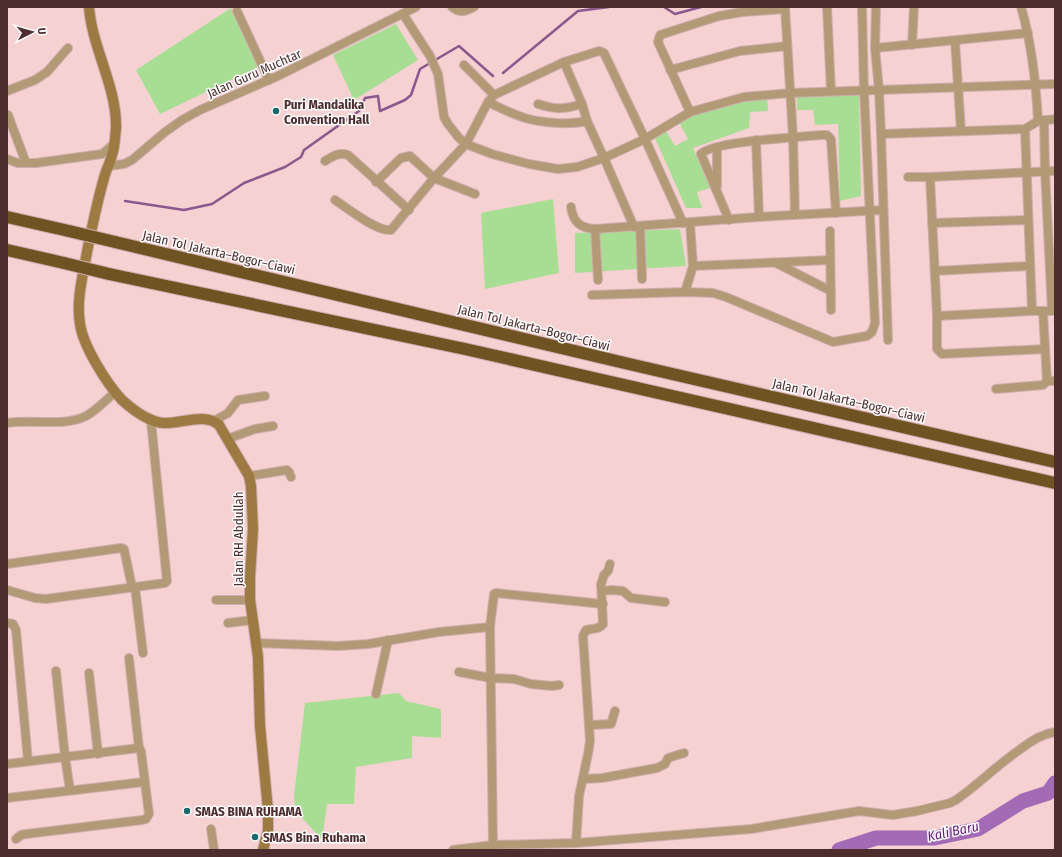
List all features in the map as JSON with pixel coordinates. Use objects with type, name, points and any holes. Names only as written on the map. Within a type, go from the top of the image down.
[{"type":"highway","name":"Jalan Tol Jakarta–Bogor–Ciawi","points":[[8,217],[629,364],[1055,462]]},
{"type":"highway","points":[[7,250],[109,274],[465,349],[974,466],[1055,483]]},
{"type":"highway","points":[[974,466],[978,444]]},
{"type":"street","points":[[89,7],[96,43],[115,108],[116,128],[115,143],[90,235],[82,280],[79,315],[82,334],[90,351],[115,392],[133,409],[151,421],[163,423],[202,419],[210,419],[214,421],[228,413],[238,400],[265,396]]},
{"type":"street","name":"Jalan Guru Muchtar","points":[[108,166],[128,162],[164,132],[182,120],[218,101],[269,80],[416,7]]},
{"type":"street","points":[[452,7],[462,12],[474,7]]},
{"type":"street","points":[[827,7],[831,91]]},
{"type":"street","points":[[592,295],[705,292],[726,297],[833,342],[867,336],[872,332],[875,323],[864,91],[862,7]]},
{"type":"street","points":[[876,7],[875,48],[881,134],[888,340]]},
{"type":"street","points":[[912,45],[914,7]]},
{"type":"street","points":[[937,316],[1053,311],[1051,219],[1041,121],[1028,33],[1021,7]]},
{"type":"street","points":[[690,112],[658,42],[660,35],[719,16],[785,8],[793,137],[795,215]]},
{"type":"street","points":[[238,10],[269,80]]},
{"type":"street","points":[[403,14],[430,56],[438,74],[444,117],[454,133],[466,144],[492,154],[520,162],[558,168],[584,166],[645,139],[690,112],[744,97],[831,91],[1055,84]]},
{"type":"street","points":[[875,48],[1028,33]]},
{"type":"street","points":[[956,41],[961,131]]},
{"type":"street","points":[[670,70],[740,51],[787,46]]},
{"type":"street","points":[[7,91],[35,80],[47,72],[68,48]]},
{"type":"street","points":[[335,200],[360,218],[384,230],[391,230],[434,178],[466,144],[488,102],[494,95],[564,62],[601,51],[604,53],[686,223],[693,266],[686,292]]},
{"type":"street","points":[[564,62],[582,104],[587,121],[637,227],[642,279]]},
{"type":"street","points":[[464,64],[494,95]]},
{"type":"street","points":[[488,102],[526,118],[571,123],[587,121]]},
{"type":"street","points":[[538,104],[550,108],[562,109],[582,104]]},
{"type":"street","points":[[8,115],[26,163]]},
{"type":"street","points":[[881,134],[1025,129],[1041,121],[1055,119]]},
{"type":"street","points":[[1025,129],[1029,266],[1032,311]]},
{"type":"street","points":[[729,220],[701,154],[704,151],[756,140],[793,137],[827,135],[831,139],[836,212]]},
{"type":"street","points":[[756,140],[759,217]]},
{"type":"street","points":[[7,159],[18,163],[36,163],[102,154],[115,143]]},
{"type":"street","points":[[716,189],[717,148]]},
{"type":"street","points":[[325,161],[338,154],[348,155],[376,182],[409,210]]},
{"type":"street","points":[[376,182],[401,158],[410,156],[414,158],[434,178],[475,194]]},
{"type":"street","points":[[908,177],[1055,171]]},
{"type":"street","points":[[930,177],[937,316],[937,349],[942,354],[1045,349]]},
{"type":"street","points":[[571,206],[572,215],[580,226],[595,229],[883,210]]},
{"type":"street","points":[[932,223],[1028,220]]},
{"type":"street","points":[[595,229],[598,280]]},
{"type":"street","points":[[830,231],[831,310]]},
{"type":"street","points":[[693,266],[830,260]]},
{"type":"street","points":[[776,263],[831,290]]},
{"type":"street","points":[[935,271],[1029,266]]},
{"type":"street","points":[[996,389],[1043,385],[1051,381],[1045,349],[1043,312]]},
{"type":"street","points":[[7,423],[47,422],[76,419],[87,415],[115,392]]},
{"type":"street","points":[[7,590],[35,598],[46,599],[165,583],[167,581],[151,421]]},
{"type":"street","name":"Jalan RH Abdullah","points":[[214,421],[219,426],[249,476],[251,486],[253,529],[250,600],[258,657],[260,726],[268,810],[268,831],[263,850]]},
{"type":"street","points":[[227,439],[255,429],[273,426]]},
{"type":"street","points":[[249,476],[287,470],[291,477]]},
{"type":"street","points":[[7,564],[121,548],[124,549],[133,587],[143,654]]},
{"type":"street","points":[[576,843],[579,796],[589,747],[583,636],[586,630],[597,629],[604,624],[602,580],[604,575],[608,572],[610,564]]},
{"type":"street","points":[[602,591],[622,591],[631,598],[665,602]]},
{"type":"street","points":[[493,845],[490,626],[494,594],[602,604]]},
{"type":"street","points":[[216,600],[250,600]]},
{"type":"street","points":[[228,623],[253,620]]},
{"type":"street","points":[[7,623],[13,624],[16,630],[28,761]]},
{"type":"street","points":[[256,643],[338,646],[368,644],[439,632],[490,626]]},
{"type":"street","points":[[376,694],[388,640]]},
{"type":"street","points":[[16,839],[21,835],[26,834],[142,820],[146,818],[148,814],[129,658]]},
{"type":"street","points":[[56,671],[65,758],[70,790]]},
{"type":"street","points":[[459,672],[491,678],[514,679],[531,684],[552,686],[559,685]]},
{"type":"street","points":[[89,674],[98,754]]},
{"type":"street","points":[[589,725],[611,724],[615,711]]},
{"type":"street","points":[[453,850],[493,845],[576,843],[751,829],[859,811],[893,815],[917,811],[950,803],[956,800],[1013,754],[1036,738],[1046,733],[1055,732]]},
{"type":"street","points":[[7,764],[139,748]]},
{"type":"street","points":[[583,779],[602,778],[657,768],[665,764],[668,758],[684,753]]},
{"type":"street","points":[[7,798],[144,782]]},
{"type":"street","points":[[211,829],[214,850]]},
{"type":"green space","points":[[231,8],[258,67],[160,114],[136,70]]},
{"type":"green space","points":[[396,24],[418,60],[354,100],[333,55]]},
{"type":"green space","points":[[859,95],[861,196],[840,201],[838,124],[815,125],[813,110],[797,110],[797,97]]},
{"type":"green space","points":[[767,97],[768,111],[750,112],[749,128],[693,148],[710,188],[697,192],[702,208],[686,208],[655,138],[666,131],[675,146],[688,139],[679,122],[700,112],[722,105]]},
{"type":"green space","points":[[553,199],[559,273],[485,289],[481,213]]},
{"type":"green space","points":[[680,229],[686,266],[575,273],[575,233]]},
{"type":"green space","points":[[399,693],[406,701],[441,709],[441,738],[412,736],[412,758],[356,767],[354,804],[327,804],[322,840],[296,811],[294,796],[305,703]]},
{"type":"waterway","points":[[503,73],[578,11],[609,7]]},
{"type":"waterway","points":[[664,7],[675,14],[701,7]]},
{"type":"waterway","points":[[125,201],[184,210],[212,204],[244,183],[285,167],[301,157],[304,150],[359,111],[365,98],[378,96],[380,111],[405,100],[411,95],[420,69],[459,46],[493,76]]},
{"type":"waterway","name":"Kali Baru","points":[[839,850],[876,838],[935,838],[978,829],[1023,801],[1048,793],[1055,783]]},
{"type":"place","name":"Puri Mandalika Convention Hall","points":[[276,111]]},
{"type":"place","name":"SMAS BINA RUHAMA","points":[[187,811]]},
{"type":"place","name":"SMAS Bina Ruhama","points":[[255,837]]}]
